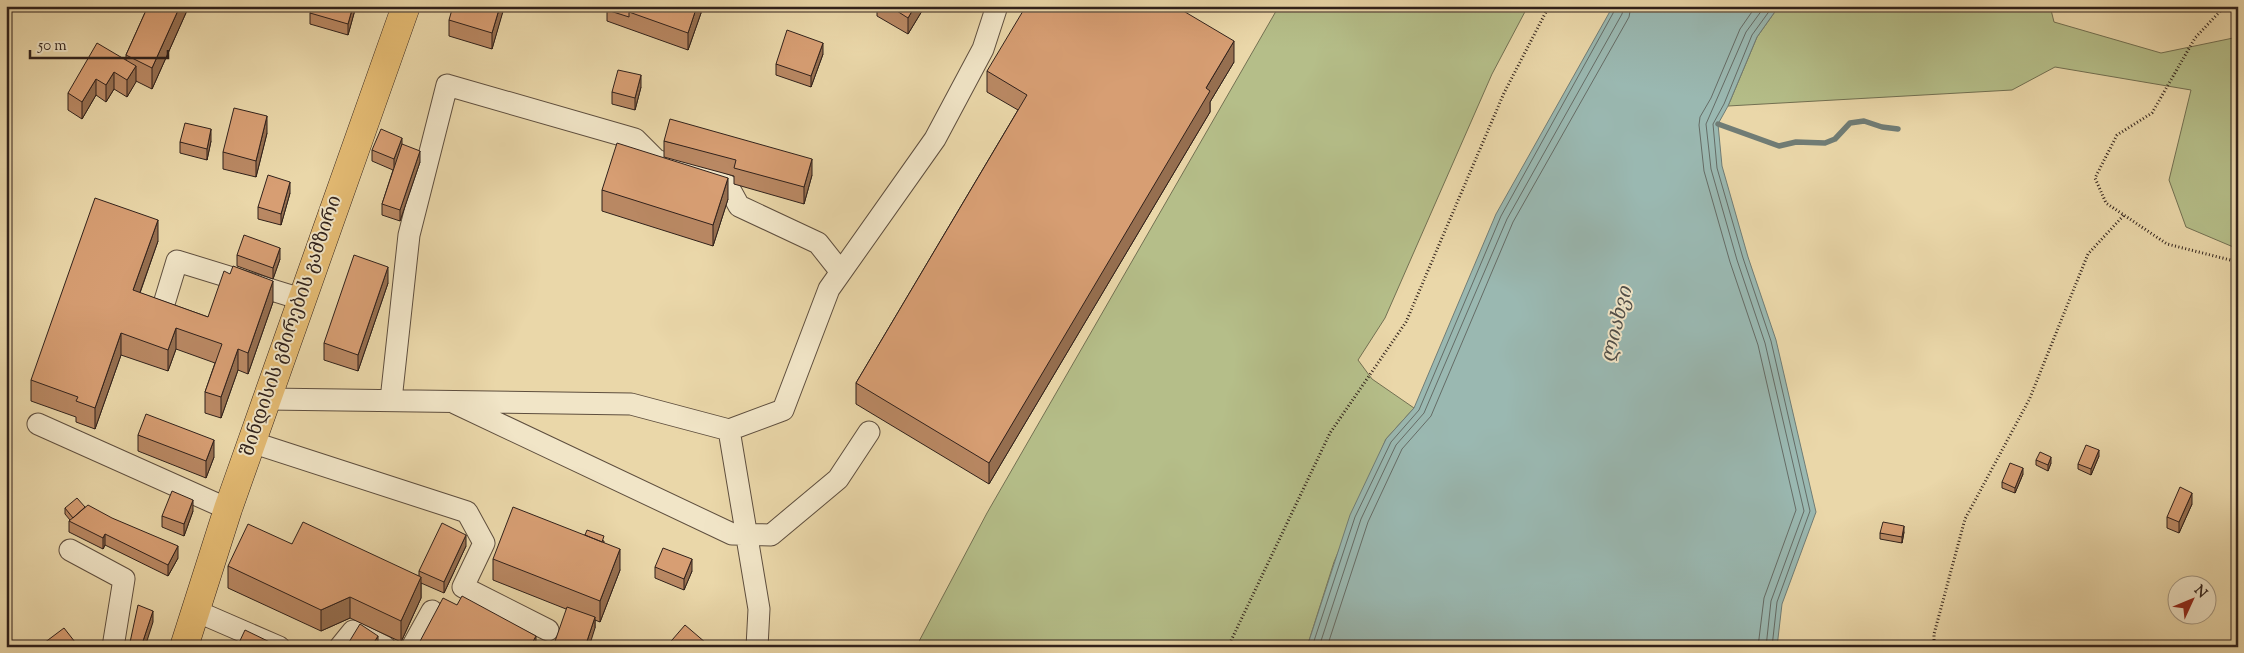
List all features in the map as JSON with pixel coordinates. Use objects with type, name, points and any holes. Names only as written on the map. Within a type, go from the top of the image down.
[{"type":"main road","name":"შინდისის გმირების გამზირი","points":[[184,647],[266,398],[406,6]]},
{"type":"lane","points":[[266,398],[631,404],[730,430],[783,410],[829,289],[935,139],[983,49],[997,6]]},
{"type":"lane","points":[[391,400],[409,235],[447,86],[635,139],[656,160],[728,186],[739,206],[818,243],[842,272]]},
{"type":"lane","points":[[163,307],[177,261],[301,299]]},
{"type":"lane","points":[[448,400],[732,534],[771,535],[838,479],[870,432]]},
{"type":"lane","points":[[38,424],[228,509]]},
{"type":"lane","points":[[730,430],[759,609],[757,647]]},
{"type":"lane","points":[[251,442],[467,512],[484,543],[463,587],[548,630]]},
{"type":"lane","points":[[70,550],[124,579],[113,647]]},
{"type":"lane","points":[[196,611],[279,647]]},
{"type":"lane","points":[[412,647],[432,611]]},
{"type":"lane","points":[[340,647],[353,631],[385,647]]},
{"type":"path","points":[[1228,647],[1330,433],[1406,322],[1504,93],[1549,6]]},
{"type":"path","points":[[2225,6],[2195,38],[2152,113],[2117,135],[2095,178],[2106,203],[2168,244],[2238,262]]},
{"type":"path","points":[[1934,647],[1934,634],[1965,519],[2029,400],[2088,254],[2124,215]]},
{"type":"green space","points":[[1279,6],[1528,6],[1492,74],[1385,318],[1358,360],[1372,379],[1414,408],[1386,439],[1334,562],[1307,647],[916,647],[987,513]]},
{"type":"green space","points":[[1779,6],[2050,6],[2054,22],[2161,53],[2238,37],[2238,249],[2186,227],[2169,180],[2191,90],[2055,67],[2012,90],[1728,106],[1757,37]]},
{"type":"water","name":"ლიახვი","points":[[1613,6],[1779,6],[1757,37],[1728,106],[1718,124],[1722,166],[1748,257],[1776,340],[1816,512],[1782,604],[1777,647],[1307,647],[1350,515],[1386,439],[1414,408],[1496,214]]},
{"type":"building","points":[[148,6],[180,6],[152,68],[126,55]]},
{"type":"building","points":[[312,6],[353,6],[348,24],[310,13]]},
{"type":"building","points":[[453,6],[500,6],[492,33],[449,20]]},
{"type":"building","points":[[609,6],[631,6],[629,17],[607,10]]},
{"type":"building","points":[[631,6],[697,6],[688,33],[629,12]]},
{"type":"building","points":[[889,6],[915,6],[908,18]]},
{"type":"building","points":[[1026,6],[1175,6],[1234,41],[1206,88],[1210,91],[989,463],[856,383],[1027,95],[987,71]]},
{"type":"building","points":[[787,30],[823,43],[811,76],[776,64]]},
{"type":"building","points":[[97,43],[136,66],[127,80],[114,72],[106,85],[96,79],[82,102],[68,93]]},
{"type":"building","points":[[618,70],[641,75],[635,98],[612,92]]},
{"type":"building","points":[[234,108],[267,116],[256,161],[223,152]]},
{"type":"building","points":[[670,119],[812,159],[804,187],[734,168],[736,160],[664,141]]},
{"type":"building","points":[[185,123],[211,129],[207,149],[180,142]]},
{"type":"building","points":[[381,129],[402,138],[394,159],[372,150]]},
{"type":"building","points":[[617,143],[728,178],[713,225],[602,190]]},
{"type":"building","points":[[402,144],[420,151],[400,210],[382,204]]},
{"type":"building","points":[[268,175],[290,182],[281,214],[258,207]]},
{"type":"building","points":[[95,198],[158,220],[133,290],[208,317],[224,271],[230,274],[233,266],[273,281],[248,353],[238,349],[221,397],[205,392],[222,344],[176,328],[168,350],[121,333],[95,408],[76,401],[78,397],[31,380]]},
{"type":"building","points":[[244,235],[280,248],[273,268],[237,255]]},
{"type":"building","points":[[354,255],[388,267],[358,355],[324,343]]},
{"type":"building","points":[[146,414],[214,440],[206,461],[138,435]]},
{"type":"building","points":[[2086,445],[2099,450],[2091,469],[2078,464]]},
{"type":"building","points":[[2040,452],[2051,457],[2048,465],[2036,460]]},
{"type":"building","points":[[2010,463],[2023,468],[2015,488],[2002,482]]},
{"type":"building","points":[[2180,487],[2192,493],[2179,522],[2167,517]]},
{"type":"building","points":[[172,491],[193,500],[184,524],[162,516]]},
{"type":"building","points":[[77,498],[85,507],[73,518],[65,508]]},
{"type":"building","points":[[88,505],[112,518],[178,546],[168,565],[105,534],[103,538],[69,521]]},
{"type":"building","points":[[513,507],[620,549],[600,601],[493,559]]},
{"type":"building","points":[[303,522],[421,577],[401,621],[350,597],[321,610],[228,566],[248,524],[292,544]]},
{"type":"building","points":[[1883,522],[1904,526],[1902,537],[1880,533]]},
{"type":"building","points":[[442,523],[466,535],[444,582],[419,571]]},
{"type":"building","points":[[587,530],[604,536],[602,542],[585,535]]},
{"type":"building","points":[[663,548],[692,559],[684,579],[655,567]]},
{"type":"building","points":[[2238,549],[2238,558],[2234,556]]},
{"type":"building","points":[[462,596],[536,636],[530,647],[421,647],[418,645],[443,598],[457,605]]},
{"type":"building","points":[[138,605],[153,611],[141,647],[129,647]]},
{"type":"building","points":[[567,607],[595,617],[585,647],[553,647]]},
{"type":"building","points":[[360,624],[378,636],[371,647],[346,647]]},
{"type":"building","points":[[685,625],[706,643],[702,647],[666,647]]},
{"type":"building","points":[[64,628],[75,642],[68,647],[47,647],[44,643]]},
{"type":"building","points":[[245,630],[280,647],[237,647]]},
{"type":"waterway","points":[[1718,124],[1779,146],[1796,142],[1825,143],[1835,139],[1850,123],[1864,121],[1882,127],[1898,129]]}]
